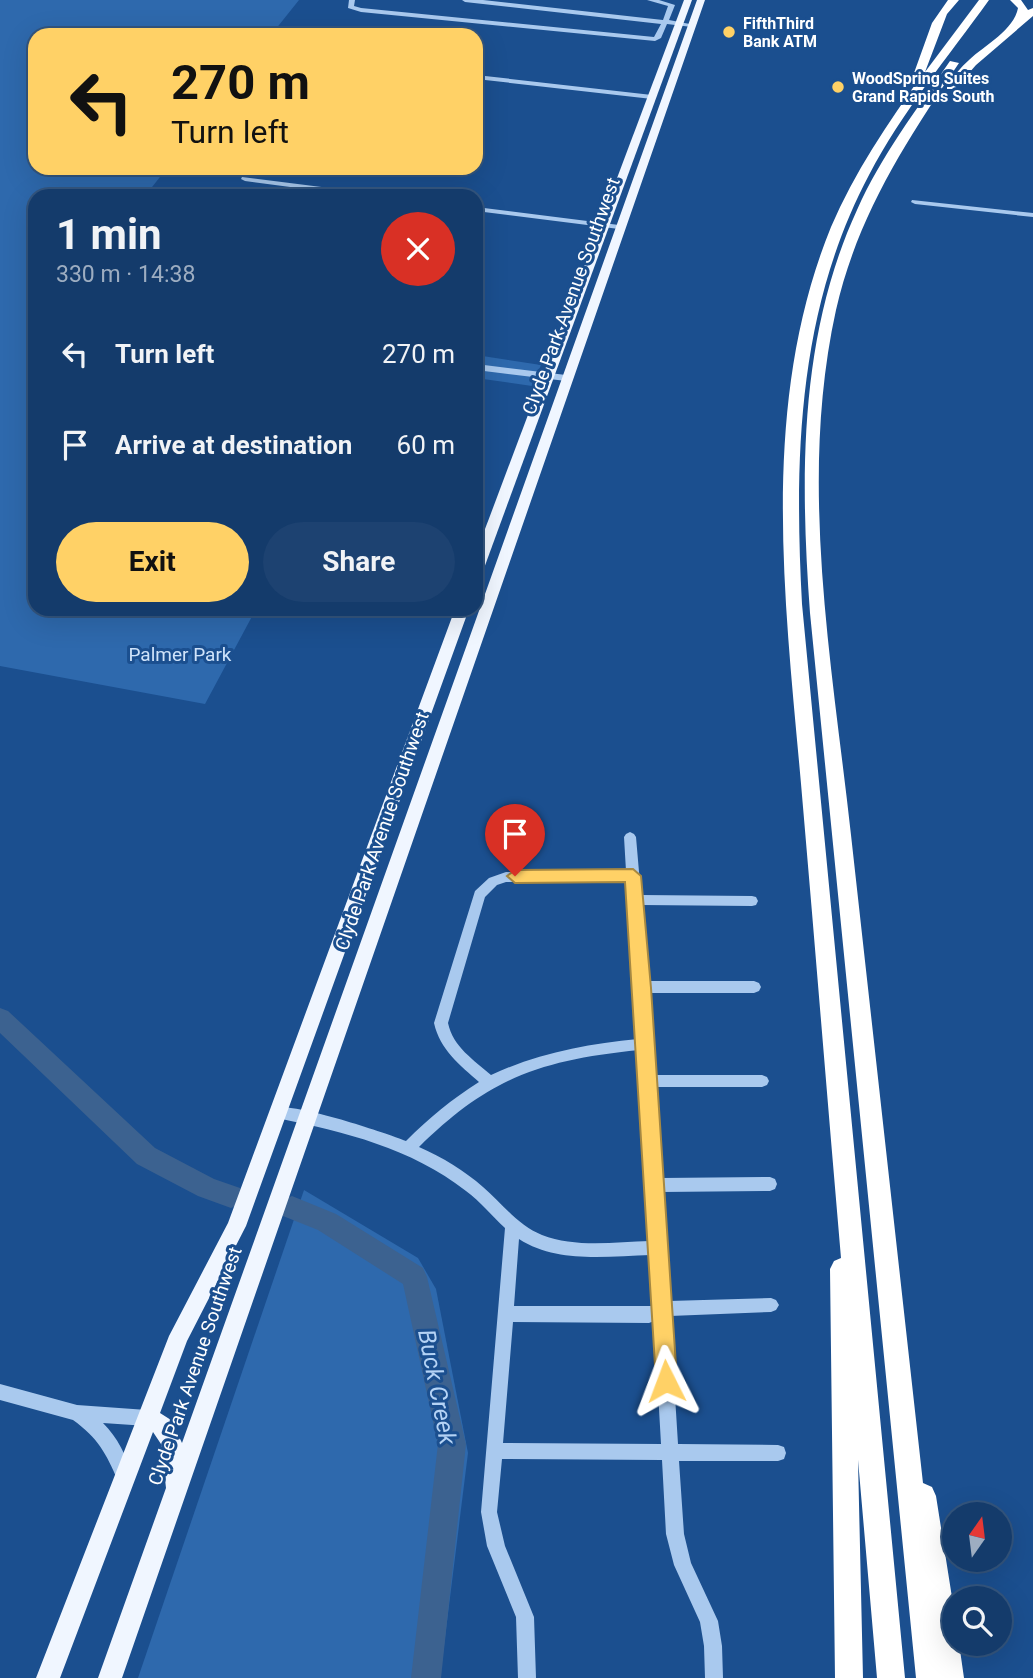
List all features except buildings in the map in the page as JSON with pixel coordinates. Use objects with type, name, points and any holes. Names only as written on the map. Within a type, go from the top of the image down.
[{"type":"highway","points":[[936,25],[939,0]]},
{"type":"highway","points":[[891,1678],[795,618],[789,489],[793,407],[812,303],[835,234],[863,174],[926,60],[944,7],[954,0]]},
{"type":"highway","points":[[863,174],[888,134],[984,0]]},
{"type":"highway","points":[[986,18],[999,0]]},
{"type":"highway","points":[[1013,27],[1024,9],[1015,0]]},
{"type":"highway","points":[[893,154],[968,67],[1033,11]]},
{"type":"highway","points":[[930,1678],[818,613],[810,491],[813,407],[820,355],[831,303],[856,226],[893,154],[958,59]]},
{"type":"highway","points":[[839,1114],[849,1678]]},
{"type":"highway","points":[[892,1317],[935,1568],[950,1678]]},
{"type":"main road","name":"Clyde Park Avenue Southwest","points":[[483,595],[547,431],[645,156],[685,24],[688,0]]},
{"type":"main road","name":"Clyde Park Avenue Southwest","points":[[483,552],[635,140],[685,24],[701,0]]},
{"type":"main road","points":[[635,140],[645,142],[645,156]]},
{"type":"main road","points":[[528,429],[547,431]]},
{"type":"main road","name":"Clyde Park Avenue Southwest","points":[[48,1678],[187,1319],[236,1226],[459,616]]},
{"type":"main road","name":"Clyde Park Avenue Southwest","points":[[110,1678],[414,810],[476,616]]},
{"type":"main road","points":[[390,806],[414,810]]},
{"type":"main road","points":[[147,1419],[163,1426],[172,1443],[175,1459],[174,1498]]},
{"type":"street","points":[[465,0],[685,24]]},
{"type":"street","points":[[536,28],[550,0]]},
{"type":"street","points":[[351,4],[650,40],[658,38],[672,5],[650,0]]},
{"type":"street","points":[[483,78],[652,97]]},
{"type":"street","points":[[245,179],[323,189]]},
{"type":"street","points":[[915,202],[1033,215]]},
{"type":"street","points":[[483,210],[619,228]]},
{"type":"street","points":[[483,368],[566,379]]},
{"type":"street","points":[[630,837],[642,988],[675,1534],[683,1565],[709,1621],[714,1678]]},
{"type":"street","points":[[488,1081],[449,1045],[442,1033],[441,1023],[479,895],[493,881],[506,877],[633,876]]},
{"type":"street","points":[[635,900],[752,901]]},
{"type":"street","points":[[642,988],[754,987]]},
{"type":"street","points":[[409,1147],[435,1120],[488,1081],[576,1051],[645,1044]]},
{"type":"street","points":[[648,1081],[762,1081]]},
{"type":"street","points":[[277,1112],[363,1130],[409,1147],[473,1187],[513,1226],[549,1245],[657,1248]]},
{"type":"street","points":[[654,1185],[770,1184]]},
{"type":"street","points":[[513,1226],[490,1520],[496,1546],[525,1617],[527,1678]]},
{"type":"street","points":[[507,1314],[649,1314],[673,1307],[771,1305]]},
{"type":"street","points":[[0,1392],[77,1413],[147,1419]]},
{"type":"street","points":[[77,1413],[110,1440],[125,1476]]},
{"type":"street","points":[[494,1451],[778,1453]]},
{"type":"green space","name":"Palmer Park","points":[[0,0],[299,0],[277,28],[28,28],[28,175],[162,175],[150,189],[28,189],[28,616],[252,616],[205,704],[0,666]]},
{"type":"green space","points":[[483,356],[541,365],[532,386],[483,379]]},
{"type":"green space","points":[[304,1190],[418,1258],[436,1289],[468,1453],[440,1678],[138,1678]]},
{"type":"waterway","name":"Buck Creek","points":[[0,1018],[146,1156],[207,1188],[231,1196]]},
{"type":"waterway","name":"Buck Creek","points":[[292,1208],[327,1222],[414,1277],[452,1444],[426,1678]]},
{"type":"place","name":"FifthThird Bank ATM","points":[[729,32]]},
{"type":"place","name":"WoodSpring Suites Grand Rapids South","points":[[838,87]]},
{"type":"route","points":[[515,876],[633,876],[666,1381]]}]
